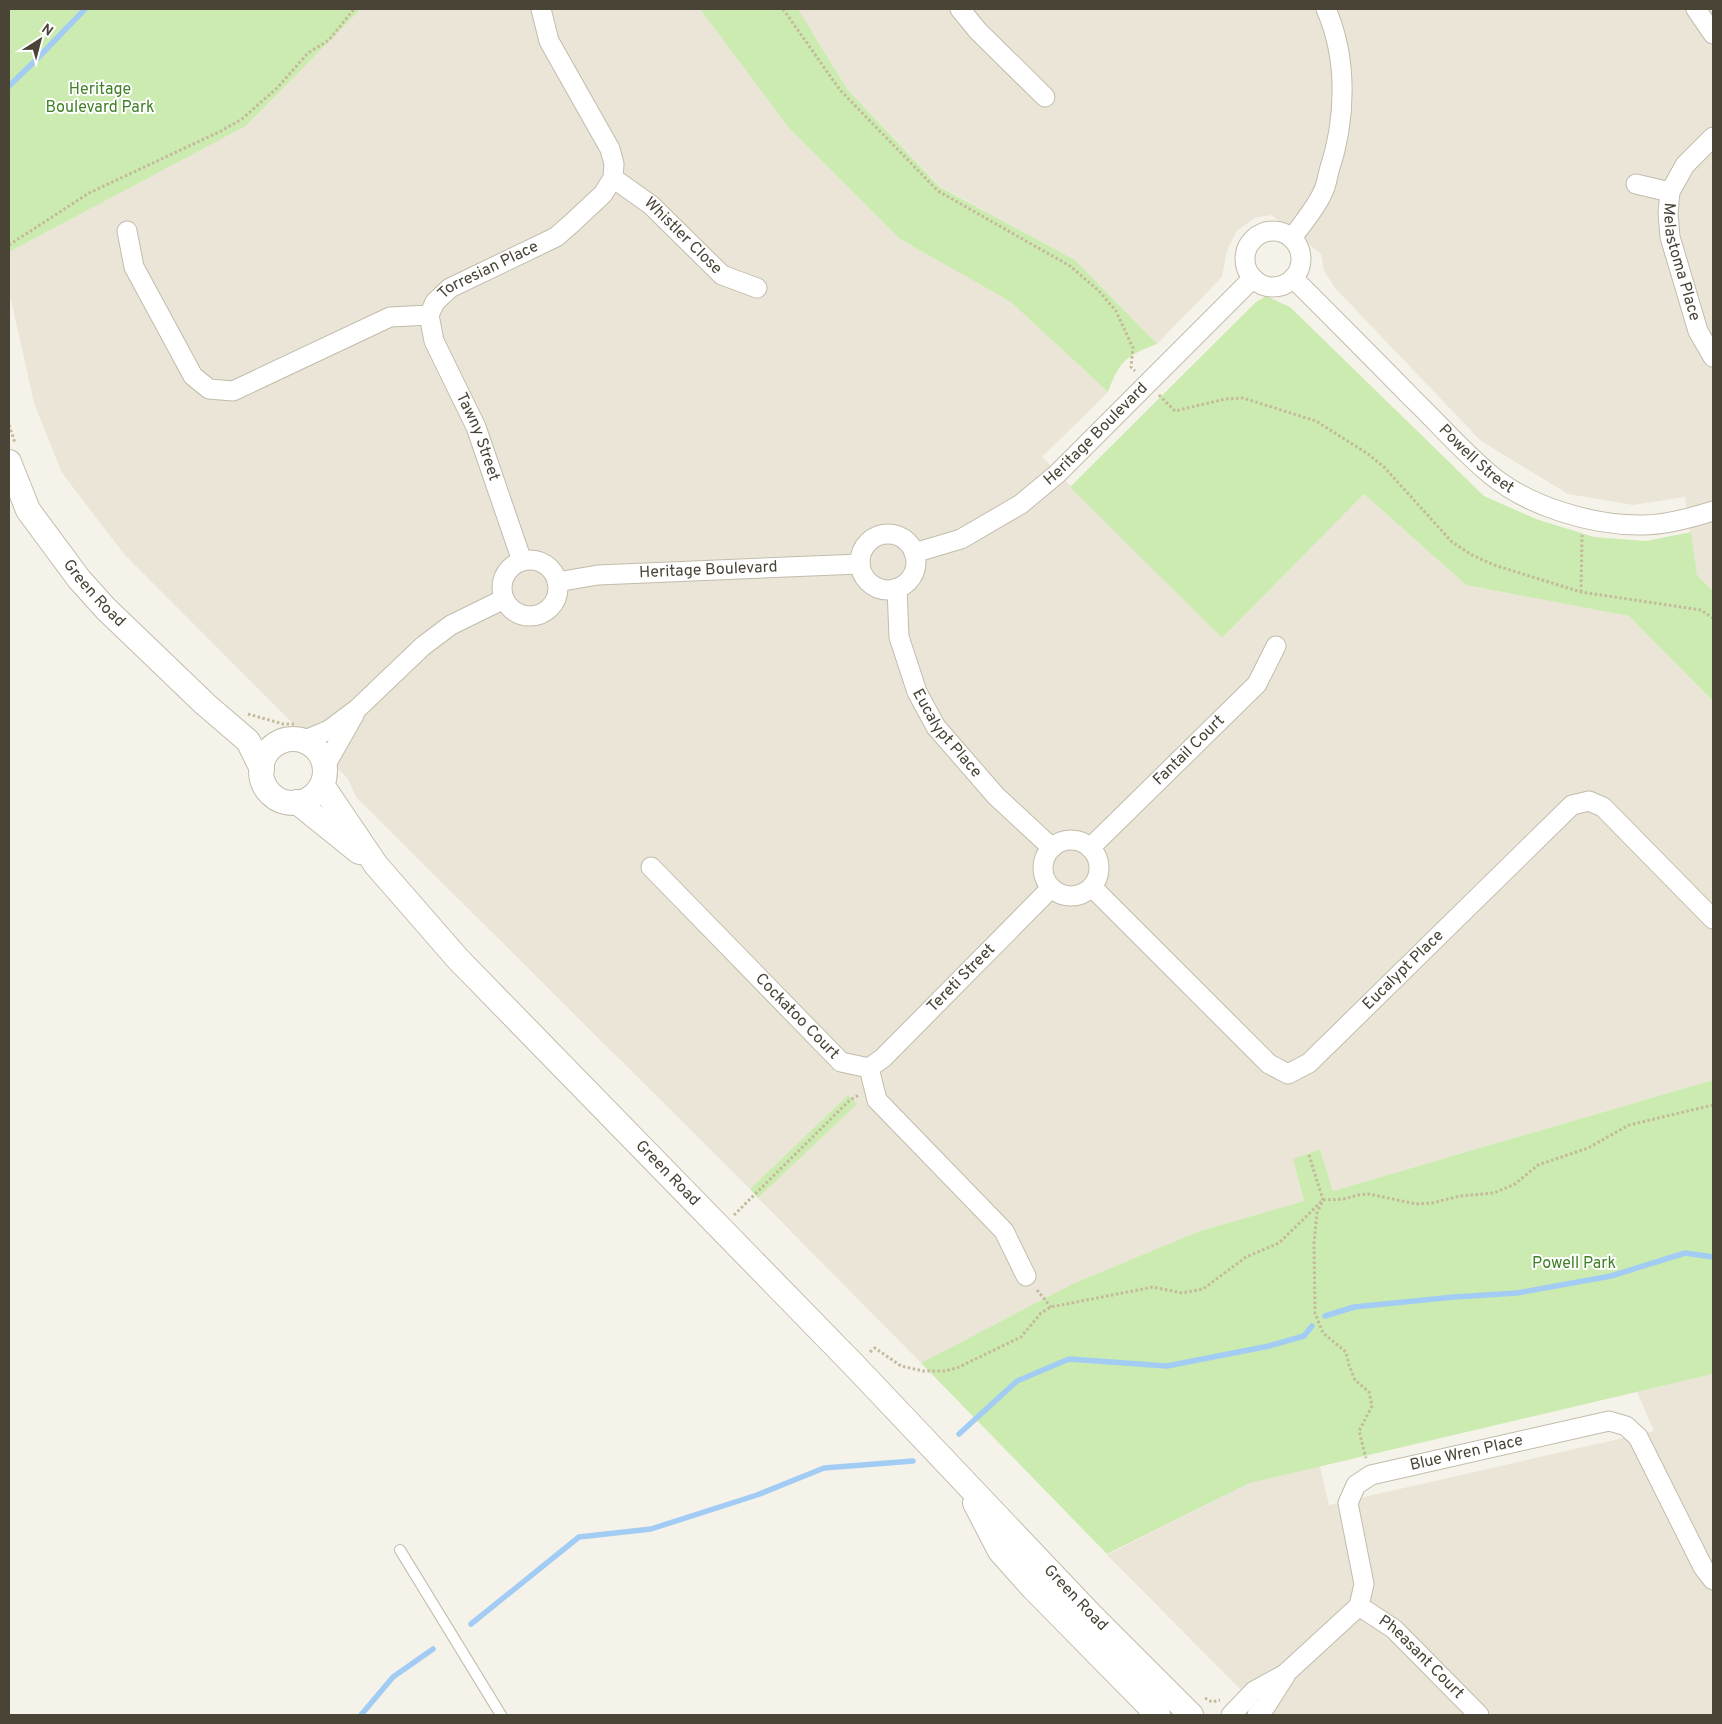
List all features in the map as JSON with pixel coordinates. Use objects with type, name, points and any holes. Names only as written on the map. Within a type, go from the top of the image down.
[{"type":"street","points":[[541,9],[548,41],[610,149],[614,164],[613,178]]},
{"type":"street","points":[[960,9],[978,31],[1045,97]]},
{"type":"street","points":[[1292,238],[1322,194],[1336,149],[1341,109],[1340,64],[1333,24],[1326,9]]},
{"type":"street","points":[[1696,9],[1713,34]]},
{"type":"street","name":"Melastoma Place","points":[[1713,137],[1685,165],[1670,192],[1668,213],[1670,237],[1698,331],[1713,357]]},
{"type":"street","name":"Whistler Close","points":[[613,178],[651,204],[722,275],[757,288]]},
{"type":"street","name":"Torresian Place","points":[[127,231],[134,267],[193,376],[210,389],[233,391],[390,317],[429,316],[435,302],[450,288],[556,237],[603,194],[613,178]]},
{"type":"street","name":"Melastoma Place","points":[[1636,184],[1670,192]]},
{"type":"street","points":[[1274,231],[1284,233],[1292,238],[1297,245],[1300,262],[1293,278],[1278,286],[1261,284],[1253,278],[1245,261],[1246,252],[1256,236],[1274,231]]},
{"type":"street","name":"Heritage Boulevard","points":[[914,553],[961,538],[1021,504],[1057,474],[1253,278]]},
{"type":"street","name":"Powell Street","points":[[1293,278],[1460,446],[1492,476],[1522,495],[1562,513],[1603,522],[1640,526],[1689,518],[1713,511]]},
{"type":"street","name":"Tawny Street","points":[[429,316],[434,340],[476,427],[522,561]]},
{"type":"street","name":"Green Road","points":[[12,453],[28,510],[79,579],[106,609],[205,704],[248,742],[262,769]]},
{"type":"street","points":[[886,534],[904,539],[910,545],[916,561],[915,570],[911,578],[897,588],[888,589],[879,588],[871,584],[860,564],[861,554],[869,541],[877,536],[886,534]]},
{"type":"street","points":[[522,561],[541,562],[549,567],[557,582],[555,600],[550,607],[535,615],[518,613],[504,599],[502,590],[507,572],[513,565],[522,561]]},
{"type":"street","name":"Heritage Boulevard","points":[[557,582],[598,575],[860,564]]},
{"type":"street","name":"Eucalypt Place","points":[[897,588],[899,637],[917,692],[936,727],[996,796],[1052,848]]},
{"type":"street","points":[[357,709],[323,775],[316,794],[307,800],[286,802],[276,798],[268,790],[263,780],[262,769],[268,751],[275,744],[295,735],[328,730],[357,709],[423,646],[451,626],[504,599]]},
{"type":"street","name":"Fantail Court","points":[[1090,848],[1257,684],[1276,646]]},
{"type":"street","name":"Green Road","points":[[205,704],[257,731],[295,735]]},
{"type":"street","points":[[295,735],[318,750],[322,757],[323,775]]},
{"type":"street","name":"Green Road","points":[[323,775],[376,866]]},
{"type":"street","name":"Eucalypt Place","points":[[1092,887],[1268,1064],[1288,1074],[1309,1063],[1572,805],[1589,801],[1603,807],[1713,919]]},
{"type":"street","name":"Green Road","points":[[297,802],[376,866],[458,959],[853,1364],[1090,1614],[1195,1705]]},
{"type":"street","points":[[1073,840],[1082,842],[1090,848],[1099,863],[1099,872],[1092,887],[1085,893],[1076,896],[1068,896],[1052,888],[1046,880],[1043,871],[1044,861],[1052,848],[1063,841],[1073,840]]},
{"type":"street","name":"Cockatoo Court","points":[[652,867],[840,1062],[869,1068]]},
{"type":"street","name":"Tereti Street","points":[[869,1068],[883,1058],[1052,888]]},
{"type":"street","points":[[869,1068],[877,1100],[1004,1231],[1026,1276]]},
{"type":"street","name":"Blue Wren Place","points":[[1359,1606],[1364,1584],[1348,1503],[1356,1485],[1371,1475],[1609,1421],[1626,1426],[1638,1437],[1703,1566],[1713,1580]]},
{"type":"street","name":"Green Road","points":[[962,1479],[1000,1551],[1033,1588],[1157,1715]]},
{"type":"street","points":[[1231,1715],[1254,1691],[1285,1674],[1359,1606]]},
{"type":"street","name":"Pheasant Court","points":[[1359,1606],[1394,1629],[1478,1715]]},
{"type":"street","points":[[1257,1715],[1266,1706],[1285,1674]]},
{"type":"lane","points":[[400,1550],[501,1715]]},
{"type":"path","points":[[9,245],[89,193],[221,131],[242,119],[277,88],[308,53],[329,40],[354,9]]},
{"type":"path","points":[[783,9],[840,90],[938,191],[1070,266],[1099,291],[1116,311],[1133,348],[1131,368],[1175,411],[1225,399],[1243,398],[1316,421],[1368,454],[1384,467],[1452,542],[1472,555],[1494,565],[1581,592],[1701,610],[1713,618]]},
{"type":"path","points":[[9,425],[12,453]]},
{"type":"path","points":[[1581,592],[1584,518]]},
{"type":"path","points":[[244,712],[283,724],[295,735]]},
{"type":"path","points":[[721,1228],[850,1100],[860,1093],[874,1089]]},
{"type":"path","points":[[853,1364],[876,1348],[901,1366],[923,1371],[944,1371],[957,1368],[1020,1337],[1041,1313],[1050,1306],[1153,1287],[1182,1293],[1203,1289],[1246,1257],[1279,1243],[1323,1200],[1344,1200],[1358,1195],[1369,1194],[1416,1204],[1460,1196],[1494,1193],[1516,1184],[1538,1165],[1588,1148],[1629,1125],[1713,1105]]},
{"type":"path","points":[[1309,1154],[1323,1200],[1317,1213],[1314,1243],[1315,1313],[1324,1333],[1346,1352],[1355,1380],[1370,1392],[1372,1406],[1359,1431],[1371,1475]]},
{"type":"path","points":[[1195,1705],[1219,1701],[1227,1696]]},
{"type":"shaded area","points":[[361,9],[700,9],[789,128],[900,239],[1011,302],[1108,392],[1042,457],[1222,638],[1364,494],[1466,585],[1629,616],[1713,701],[1713,1080],[1333,1191],[1320,1149],[1293,1159],[1304,1201],[1200,1231],[1072,1284],[921,1363],[758,1198],[856,1104],[848,1095],[750,1189],[356,797],[348,779],[124,554],[62,473],[34,403],[9,291],[9,252],[246,126]]},
{"type":"shaded area","points":[[798,9],[1713,9],[1713,591],[1697,575],[1685,497],[1633,505],[1568,494],[1481,441],[1335,288],[1324,271],[1321,254],[1271,215],[1254,218],[1236,232],[1227,251],[1222,277],[1157,344],[1075,260],[941,187],[847,89]]},
{"type":"shaded area","points":[[1713,1374],[1713,1715],[1266,1715],[1107,1555],[1250,1483],[1320,1466],[1329,1505],[1654,1431],[1637,1392]]},
{"type":"green space","name":"Heritage Boulevard Park","points":[[9,9],[361,9],[246,126],[9,252]]},
{"type":"green space","points":[[700,9],[798,9],[847,89],[940,187],[1075,260],[1157,344],[1138,352],[1125,361],[1116,373],[1108,392],[1011,302],[900,239],[789,128]]},
{"type":"green space","points":[[1266,296],[1290,307],[1484,496],[1536,519],[1594,537],[1646,541],[1691,532],[1697,575],[1713,591],[1713,701],[1629,616],[1466,585],[1364,494],[1222,638],[1070,487],[1256,302]]},
{"type":"green space","name":"Powell Park","points":[[1713,1080],[1713,1374],[1250,1483],[1107,1554],[921,1363],[1072,1284],[1200,1231],[1304,1201],[1293,1159],[1320,1149],[1333,1191]]},
{"type":"green space","points":[[848,1095],[857,1104],[758,1198],[750,1189]]},
{"type":"waterway","points":[[9,86],[85,9]]},
{"type":"waterway","points":[[1325,1316],[1354,1307],[1517,1293],[1611,1276],[1685,1253],[1713,1257]]},
{"type":"waterway","points":[[959,1434],[1017,1381],[1069,1359],[1167,1366],[1269,1346],[1304,1336],[1312,1326]]},
{"type":"waterway","points":[[471,1624],[579,1537],[651,1529],[757,1495],[824,1468],[913,1461]]},
{"type":"waterway","points":[[361,1715],[393,1677],[433,1649]]}]
